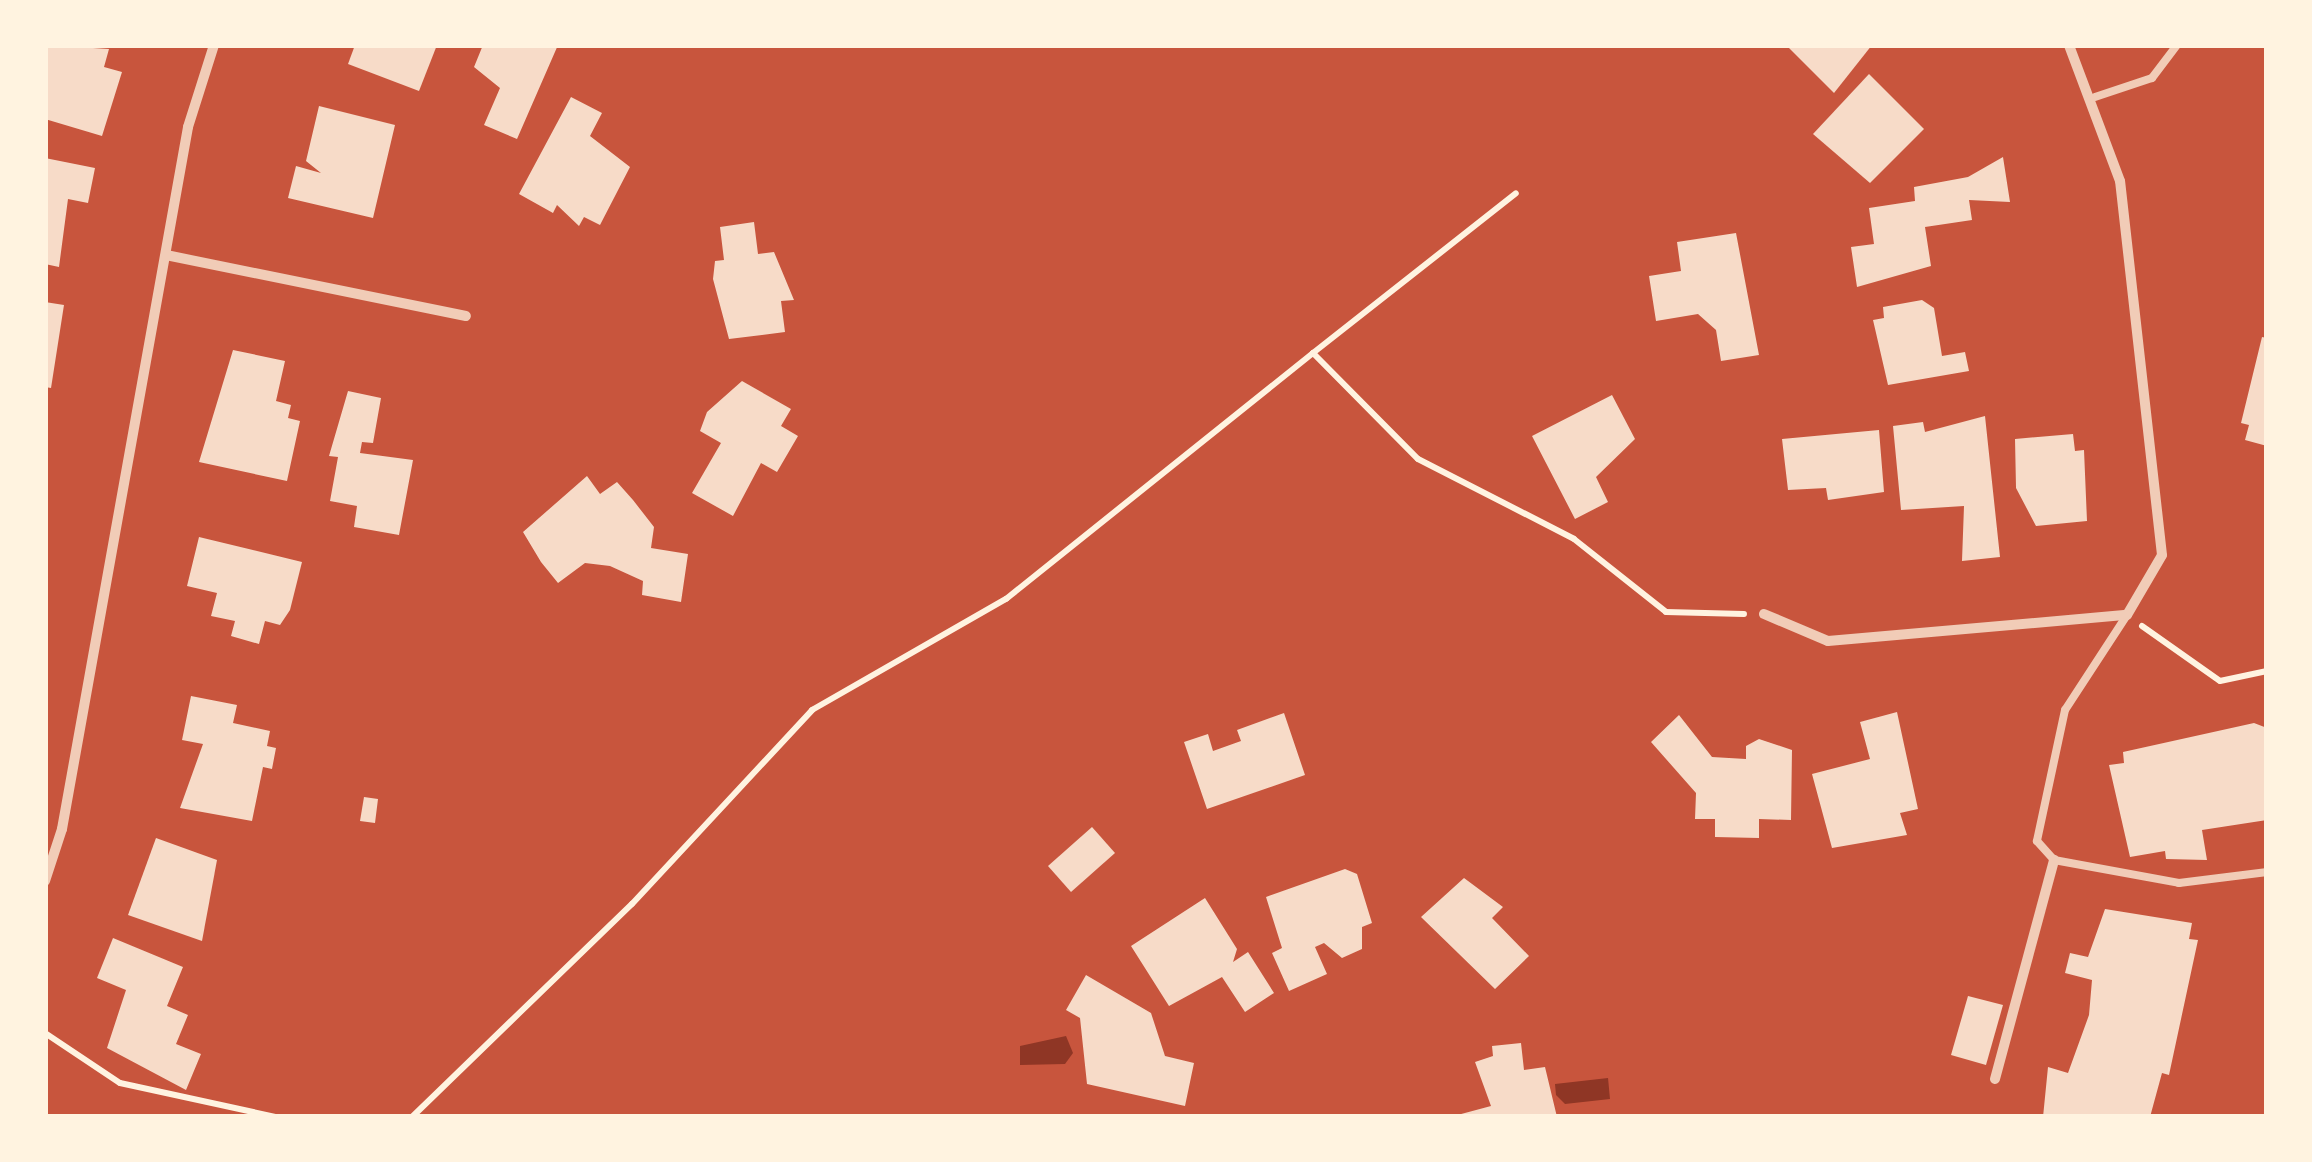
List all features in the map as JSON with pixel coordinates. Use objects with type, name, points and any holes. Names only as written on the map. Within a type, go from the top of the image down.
[{"type":"street","points":[[45,881],[188,127],[214,45]]},
{"type":"street","points":[[1764,614],[1828,641],[2127,615],[2162,555],[2120,181],[2094,98],[2069,45]]},
{"type":"street","points":[[166,255],[466,316]]},
{"type":"street","points":[[1996,1078],[2054,860]]},
{"type":"lane","points":[[2094,98],[2152,78],[2176,45]]},
{"type":"lane","points":[[2127,615],[2065,710],[2037,840],[2054,860],[2179,883],[2267,872]]},
{"type":"path","points":[[412,1117],[632,904],[812,710],[1006,599],[1516,192]]},
{"type":"path","points":[[1313,353],[1418,458],[1574,539],[1666,612],[1764,614]]},
{"type":"path","points":[[2127,615],[2220,681],[2267,671]]},
{"type":"path","points":[[45,1033],[120,1083],[276,1117]]},
{"type":"shaded area","points":[[1066,1036],[1073,1053],[1065,1064],[1020,1065],[1020,1046]]},
{"type":"shaded area","points":[[1608,1078],[1610,1099],[1565,1104],[1556,1095],[1555,1084]]},
{"type":"building","points":[[45,45],[109,49],[104,67],[122,72],[102,136],[45,119]]},
{"type":"building","points":[[355,45],[437,45],[419,91],[348,64]]},
{"type":"building","points":[[483,45],[558,45],[517,139],[484,125],[500,88],[474,67]]},
{"type":"building","points":[[1786,45],[1872,45],[1834,93]]},
{"type":"building","points":[[1869,74],[1924,129],[1870,183],[1813,134]]},
{"type":"building","points":[[571,97],[602,113],[590,136],[630,167],[600,225],[584,217],[579,226],[557,205],[553,213],[519,194]]},
{"type":"building","points":[[319,106],[395,125],[373,218],[288,198],[296,166],[321,173],[306,161]]},
{"type":"building","points":[[2003,157],[2010,202],[1969,200],[1972,220],[1925,227],[1931,266],[1857,287],[1851,247],[1874,244],[1869,208],[1915,201],[1914,187],[1968,177]]},
{"type":"building","points":[[45,158],[95,168],[88,203],[68,199],[59,267],[45,264]]},
{"type":"building","points":[[754,222],[758,254],[774,252],[794,300],[781,301],[785,332],[729,339],[713,279],[715,261],[724,260],[720,227]]},
{"type":"building","points":[[1736,233],[1759,355],[1721,361],[1716,330],[1698,314],[1656,321],[1649,276],[1681,271],[1677,242]]},
{"type":"building","points":[[1922,300],[1934,308],[1942,356],[1965,352],[1969,371],[1888,385],[1873,320],[1884,318],[1883,307]]},
{"type":"building","points":[[45,302],[64,305],[51,388],[45,387]]},
{"type":"building","points":[[2262,337],[2267,338],[2267,446],[2245,440],[2249,425],[2241,423]]},
{"type":"building","points":[[233,350],[285,361],[276,401],[291,405],[288,418],[300,421],[287,481],[199,462]]},
{"type":"building","points":[[742,381],[791,409],[781,426],[798,436],[777,472],[761,463],[733,516],[692,493],[721,443],[700,431],[707,412]]},
{"type":"building","points":[[348,391],[381,398],[373,443],[362,442],[360,453],[413,460],[399,535],[354,527],[357,506],[330,501],[338,457],[329,456]]},
{"type":"building","points":[[1612,395],[1635,439],[1596,477],[1608,502],[1575,519],[1532,436]]},
{"type":"building","points":[[1985,416],[2000,557],[1962,561],[1964,506],[1901,510],[1893,426],[1923,422],[1925,432]]},
{"type":"building","points":[[1879,430],[1884,492],[1828,500],[1826,488],[1788,490],[1782,439]]},
{"type":"building","points":[[2073,434],[2075,451],[2084,450],[2087,521],[2036,526],[2016,488],[2015,439]]},
{"type":"building","points":[[587,476],[600,494],[617,482],[633,500],[654,527],[651,548],[688,554],[681,602],[642,595],[643,581],[610,566],[585,563],[558,583],[541,562],[523,532]]},
{"type":"building","points":[[199,537],[302,562],[290,610],[280,625],[265,621],[259,644],[231,636],[235,621],[211,616],[217,593],[187,586]]},
{"type":"building","points":[[191,696],[237,705],[233,723],[270,731],[267,746],[276,748],[272,769],[263,767],[252,821],[180,808],[203,744],[182,740]]},
{"type":"building","points":[[1897,712],[1918,809],[1900,813],[1907,835],[1832,848],[1812,774],[1870,759],[1860,722]]},
{"type":"building","points":[[1284,713],[1305,775],[1207,809],[1184,742],[1208,734],[1213,751],[1241,741],[1237,730]]},
{"type":"building","points":[[1679,715],[1712,757],[1746,759],[1746,746],[1759,739],[1792,750],[1791,820],[1759,819],[1759,838],[1715,837],[1715,819],[1695,819],[1696,793],[1651,742]]},
{"type":"building","points":[[2254,723],[2267,728],[2267,820],[2202,830],[2207,860],[2166,859],[2165,851],[2130,857],[2109,765],[2124,763],[2123,752]]},
{"type":"building","points":[[364,797],[378,799],[375,823],[360,821]]},
{"type":"building","points":[[1092,827],[1115,853],[1071,892],[1048,866]]},
{"type":"building","points":[[156,838],[217,860],[202,941],[128,915]]},
{"type":"building","points":[[1345,869],[1357,874],[1372,923],[1362,927],[1362,949],[1342,958],[1324,943],[1315,947],[1327,974],[1289,991],[1272,953],[1282,948],[1266,897]]},
{"type":"building","points":[[1464,878],[1503,907],[1492,918],[1529,956],[1495,989],[1421,917]]},
{"type":"building","points":[[1205,898],[1237,949],[1233,962],[1248,952],[1274,993],[1245,1012],[1222,977],[1169,1006],[1131,946]]},
{"type":"building","points":[[2105,909],[2192,923],[2189,939],[2198,940],[2169,1075],[2162,1073],[2150,1117],[2043,1117],[2048,1067],[2068,1073],[2089,1015],[2092,980],[2065,973],[2070,953],[2088,957]]},
{"type":"building","points":[[113,938],[183,967],[167,1006],[188,1015],[176,1044],[201,1054],[186,1090],[107,1048],[126,990],[97,978]]},
{"type":"building","points":[[1086,975],[1151,1013],[1165,1056],[1194,1063],[1185,1106],[1087,1084],[1080,1018],[1066,1010]]},
{"type":"building","points":[[1968,996],[2003,1005],[1986,1065],[1951,1055]]},
{"type":"building","points":[[1521,1043],[1524,1070],[1545,1067],[1557,1117],[1450,1117],[1491,1106],[1475,1062],[1493,1056],[1492,1046]]}]
